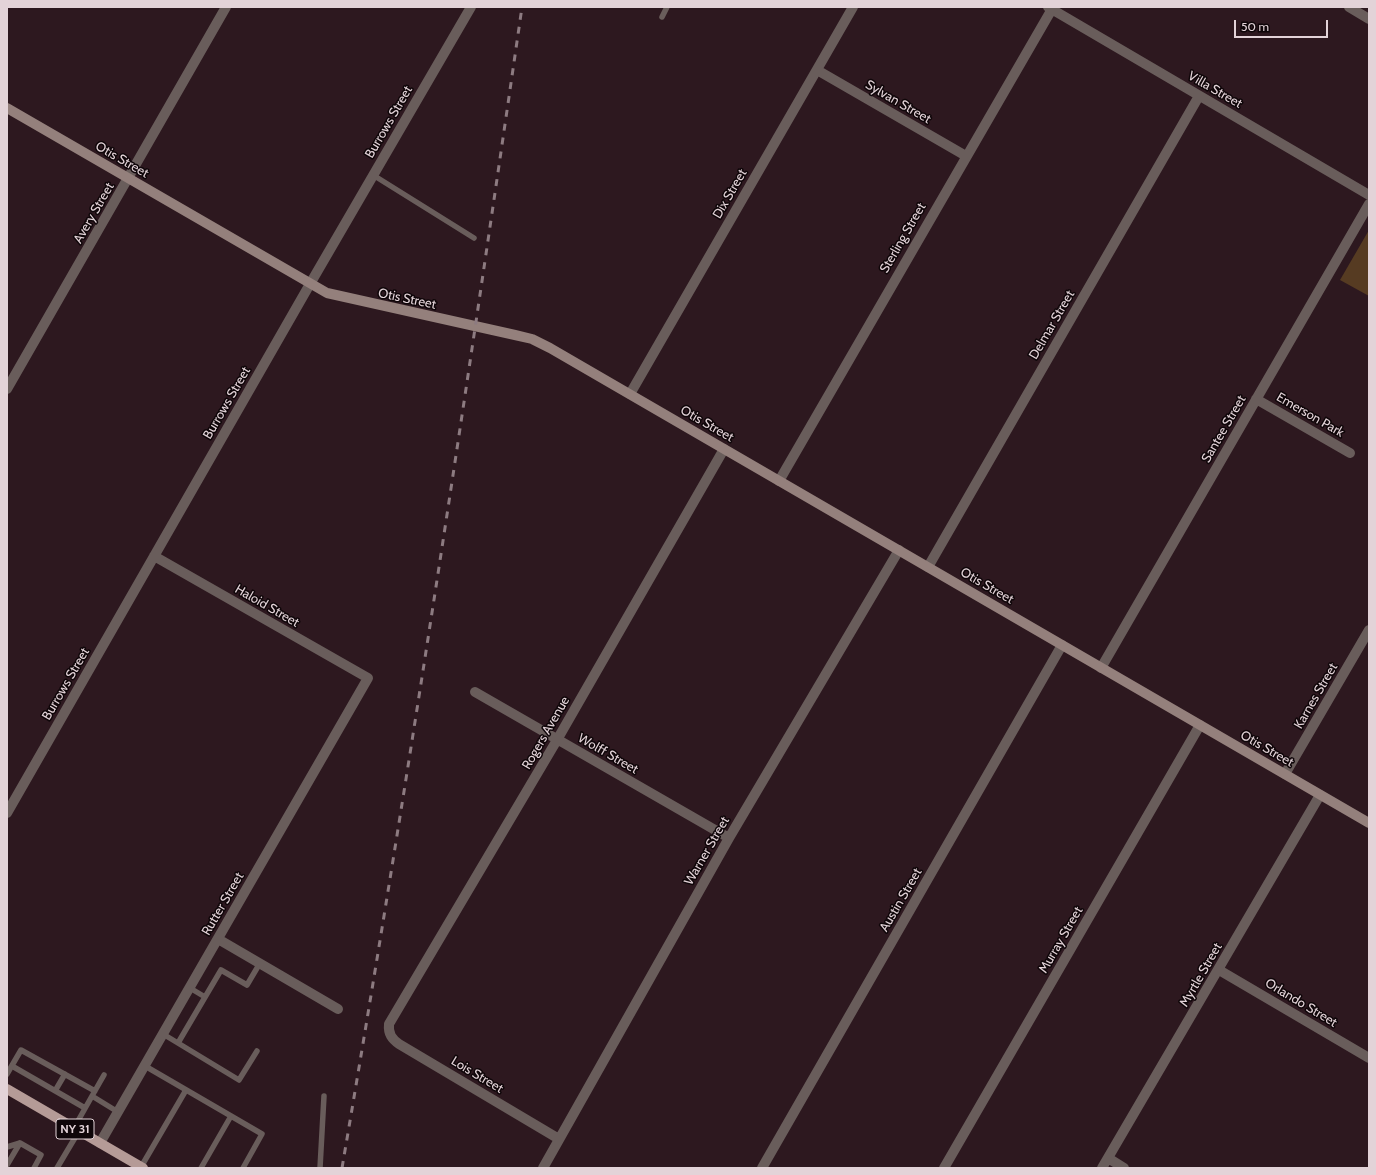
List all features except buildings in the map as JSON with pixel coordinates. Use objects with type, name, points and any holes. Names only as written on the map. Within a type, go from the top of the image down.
[{"type":"main road","name":"NY 31","points":[[7,1089],[142,1167]]},
{"type":"street","name":"Avery Street","points":[[7,389],[226,7]]},
{"type":"street","name":"Burrows Street","points":[[7,813],[310,284],[471,7]]},
{"type":"street","name":"Dix Street","points":[[630,394],[853,7]]},
{"type":"street","points":[[1349,7],[1369,18]]},
{"type":"street","name":"Villa Street","points":[[1050,8],[1369,195]]},
{"type":"street","name":"Sterling Street","points":[[779,481],[1050,8]]},
{"type":"street","name":"Sylvan Street","points":[[816,70],[966,156]]},
{"type":"street","name":"Delmar Street","points":[[928,567],[1199,96]]},
{"type":"street","name":"Otis Street","points":[[7,108],[326,293],[532,339],[550,348],[1369,823]]},
{"type":"street","name":"Santee Street","points":[[1101,668],[1369,204]]},
{"type":"street","name":"Emerson Park","points":[[1256,399],[1350,453]]},
{"type":"street","name":"Rogers Avenue","points":[[389,1028],[396,1012],[557,740],[724,449]]},
{"type":"street","name":"Warner Street","points":[[543,1168],[729,838],[899,550]]},
{"type":"street","name":"Haloid Street","points":[[154,556],[368,678]]},
{"type":"street","name":"Karnes Street","points":[[1285,774],[1369,630]]},
{"type":"street","name":"Austin Street","points":[[762,1168],[1062,645]]},
{"type":"street","name":"Rutter Street","points":[[100,1143],[368,678]]},
{"type":"street","name":"Wolff Street","points":[[475,692],[729,838]]},
{"type":"street","name":"Murray Street","points":[[944,1168],[1200,725]]},
{"type":"street","name":"Myrtle Street","points":[[1102,1168],[1320,795]]},
{"type":"street","points":[[218,939],[338,1008]]},
{"type":"street","name":"Orlando Street","points":[[1219,970],[1369,1058]]},
{"type":"street","name":"Lois Street","points":[[389,1028],[393,1039],[400,1044],[559,1139]]},
{"type":"street","points":[[1108,1158],[1124,1168]]},
{"type":"lane","points":[[662,17],[667,7]]},
{"type":"lane","points":[[373,175],[474,238]]},
{"type":"lane","points":[[178,1043],[221,970],[247,986],[260,963]]},
{"type":"lane","points":[[190,988],[205,997]]},
{"type":"lane","points":[[163,1034],[239,1080],[256,1051]]},
{"type":"lane","points":[[7,1074],[21,1050],[65,1074],[118,1112]]},
{"type":"lane","points":[[12,1066],[85,1108]]},
{"type":"lane","points":[[144,1066],[262,1134],[243,1168]]},
{"type":"lane","points":[[55,1091],[65,1074]]},
{"type":"lane","points":[[57,1168],[85,1108],[104,1075]]},
{"type":"lane","points":[[142,1167],[186,1090]]},
{"type":"lane","points":[[320,1168],[324,1096]]},
{"type":"lane","points":[[201,1168],[231,1116]]},
{"type":"lane","points":[[7,1147],[20,1143],[41,1155],[34,1168]]},
{"type":"lane","points":[[7,1165],[20,1143]]},
{"type":"shaded area","points":[[1369,230],[1369,296],[1340,280]]},
{"type":"railway","points":[[342,1168],[436,588],[522,7]]}]
